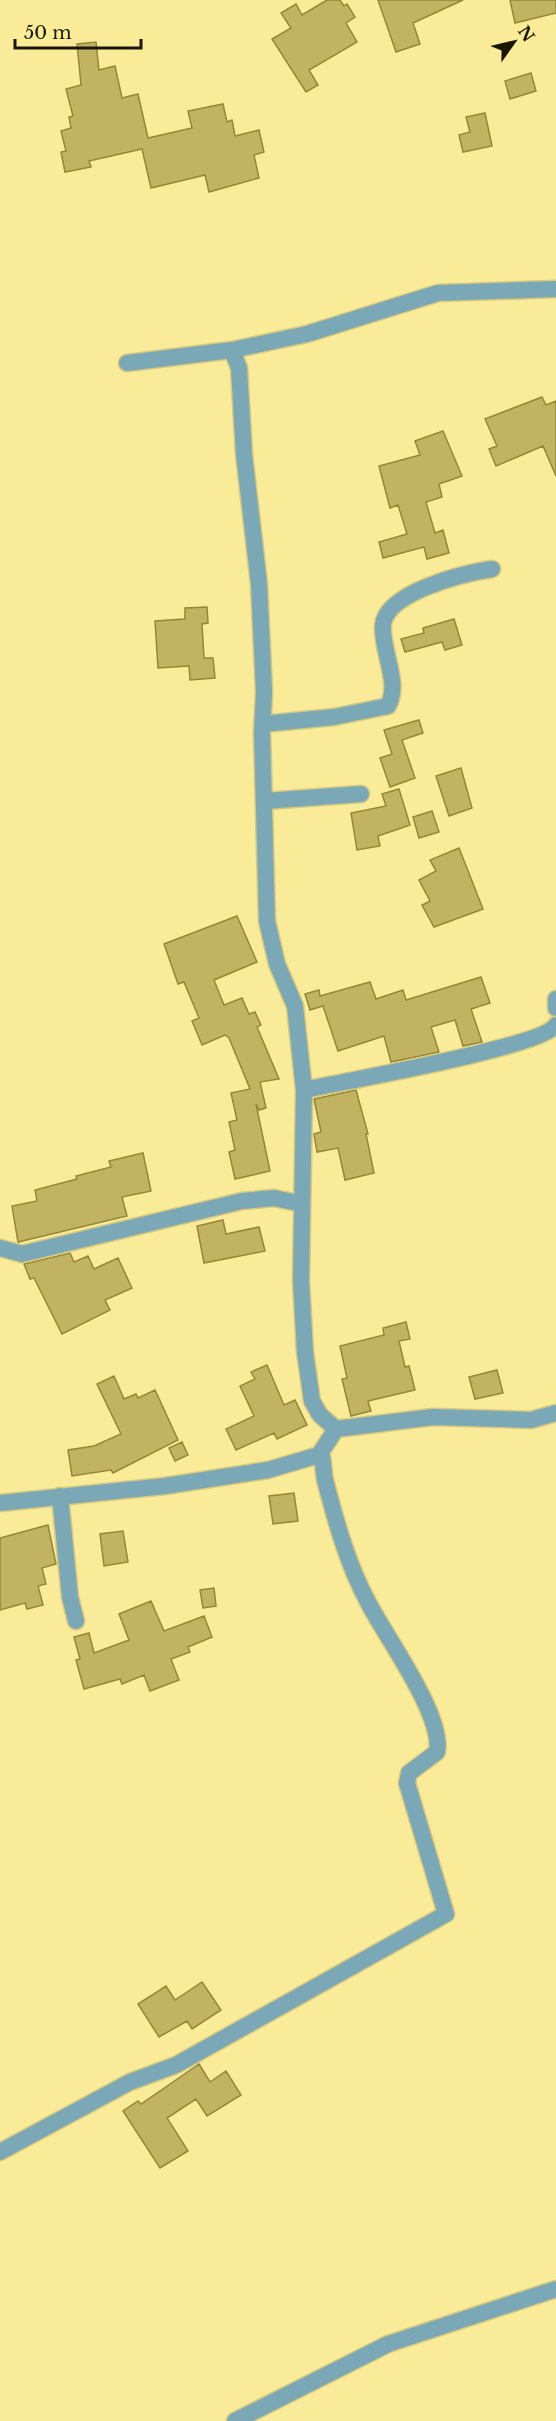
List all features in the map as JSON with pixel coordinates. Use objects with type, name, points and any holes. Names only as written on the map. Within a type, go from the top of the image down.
[{"type":"street","points":[[127,363],[232,350],[307,334],[438,293],[556,289]]},
{"type":"street","points":[[232,350],[239,368],[244,454],[259,584],[264,692],[267,921],[277,964],[295,1006],[304,1090],[301,1281],[312,1401],[320,1415],[336,1429],[433,1417],[531,1420],[556,1413]]},
{"type":"street","points":[[263,724],[333,717],[388,706],[393,695],[383,625],[388,612],[405,597],[464,573],[492,569]]},
{"type":"street","points":[[264,801],[361,794]]},
{"type":"street","points":[[556,999],[556,1008]]},
{"type":"street","points":[[304,1090],[467,1057],[543,1034],[556,1025]]},
{"type":"street","points":[[0,1248],[22,1254],[242,1201],[274,1198],[302,1204]]},
{"type":"street","points":[[0,1503],[165,1486],[268,1470],[313,1458],[321,1453],[336,1429]]},
{"type":"street","points":[[0,2152],[130,2082],[176,2065],[446,1914],[407,1783],[409,1773],[437,1752],[436,1730],[392,1640],[369,1606],[356,1577],[331,1503],[321,1453]]},
{"type":"street","points":[[60,1496],[70,1597],[76,1621]]},
{"type":"street","points":[[235,2421],[388,2344],[556,2289]]},
{"type":"building","points":[[327,0],[340,0],[344,6],[347,4],[355,17],[346,23],[357,42],[309,70],[318,85],[306,92],[272,39],[291,28],[281,13],[296,4],[302,15]]},
{"type":"building","points":[[378,0],[463,0],[413,23],[420,44],[396,52]]},
{"type":"building","points":[[510,0],[556,0],[556,13],[515,23]]},
{"type":"building","points":[[96,42],[99,70],[115,66],[122,98],[138,94],[148,138],[192,128],[188,111],[223,104],[227,122],[232,120],[235,136],[259,130],[264,152],[254,155],[259,178],[209,192],[205,175],[151,188],[142,149],[89,161],[91,167],[65,172],[61,152],[66,151],[61,131],[71,128],[69,117],[73,116],[66,89],[81,85],[77,44]]},
{"type":"building","points":[[531,73],[536,91],[510,99],[505,81]]},
{"type":"building","points":[[485,113],[492,146],[463,152],[459,135],[470,132],[466,117]]},
{"type":"building","points":[[542,397],[546,405],[556,401],[556,476],[543,446],[496,466],[489,449],[497,446],[485,419]]},
{"type":"building","points":[[443,431],[462,476],[439,484],[442,497],[426,502],[435,533],[443,530],[449,553],[427,559],[424,547],[383,558],[379,542],[407,534],[398,505],[390,508],[379,466],[420,455],[415,441]]},
{"type":"building","points":[[207,607],[208,623],[202,624],[204,658],[213,658],[215,678],[190,680],[189,666],[158,668],[155,621],[185,619],[185,608]]},
{"type":"building","points":[[454,619],[462,645],[445,650],[442,642],[405,652],[401,639],[424,633],[423,628]]},
{"type":"building","points":[[419,720],[423,733],[402,740],[415,778],[390,787],[380,758],[392,754],[384,730]]},
{"type":"building","points":[[461,768],[472,808],[449,816],[436,776]]},
{"type":"building","points":[[399,789],[410,825],[378,836],[380,846],[357,850],[351,813],[386,806],[382,794]]},
{"type":"building","points":[[432,811],[439,832],[419,838],[413,817]]},
{"type":"building","points":[[459,848],[483,909],[434,927],[422,905],[430,901],[419,880],[436,871],[430,860]]},
{"type":"building","points":[[237,916],[257,962],[214,980],[224,1005],[242,998],[249,1014],[255,1012],[261,1025],[257,1027],[279,1079],[260,1082],[266,1108],[259,1110],[256,1104],[270,1171],[235,1179],[229,1152],[235,1150],[229,1122],[237,1120],[231,1093],[250,1089],[229,1038],[225,1035],[202,1045],[192,1021],[199,1018],[184,982],[178,984],[164,944]]},
{"type":"building","points":[[481,977],[490,1003],[471,1009],[482,1042],[463,1046],[455,1020],[431,1027],[439,1052],[391,1062],[384,1036],[338,1051],[323,1006],[310,1010],[305,994],[319,990],[320,996],[370,982],[376,999],[403,990],[406,1000]]},
{"type":"building","points":[[356,1090],[368,1134],[366,1134],[374,1173],[345,1180],[338,1148],[317,1152],[314,1134],[321,1132],[314,1099]]},
{"type":"building","points":[[143,1153],[151,1191],[122,1197],[127,1216],[18,1242],[12,1206],[37,1201],[35,1190],[111,1167],[109,1161]]},
{"type":"building","points":[[223,1220],[226,1234],[259,1227],[265,1251],[204,1263],[197,1226]]},
{"type":"building","points":[[70,1253],[74,1262],[88,1256],[94,1269],[118,1258],[132,1288],[105,1300],[110,1310],[62,1334],[34,1278],[30,1279],[24,1264]]},
{"type":"building","points":[[406,1322],[410,1339],[399,1341],[405,1367],[409,1366],[415,1390],[368,1401],[371,1411],[351,1416],[342,1379],[347,1378],[340,1346],[384,1335],[383,1328]]},
{"type":"building","points":[[267,1365],[284,1405],[295,1400],[307,1425],[277,1439],[274,1433],[236,1450],[226,1429],[254,1416],[240,1386],[255,1379],[251,1372]]},
{"type":"building","points":[[497,1370],[503,1393],[475,1399],[469,1377]]},
{"type":"building","points":[[114,1376],[124,1399],[136,1394],[138,1398],[155,1390],[178,1440],[113,1473],[111,1470],[72,1476],[68,1450],[94,1446],[121,1434],[97,1384]]},
{"type":"building","points":[[182,1442],[188,1455],[175,1461],[169,1448]]},
{"type":"building","points":[[294,1493],[298,1521],[273,1524],[269,1496]]},
{"type":"building","points":[[48,1525],[56,1564],[42,1568],[46,1584],[38,1586],[43,1605],[27,1609],[25,1603],[0,1610],[0,1538]]},
{"type":"building","points":[[123,1531],[128,1562],[104,1566],[100,1534]]},
{"type":"building","points":[[214,1588],[216,1606],[203,1608],[200,1590]]},
{"type":"building","points":[[151,1601],[164,1631],[204,1616],[212,1637],[188,1647],[190,1652],[171,1659],[179,1680],[150,1691],[144,1675],[122,1684],[120,1679],[84,1689],[76,1660],[80,1659],[74,1637],[89,1633],[94,1653],[129,1640],[119,1614]]},
{"type":"building","points":[[202,1982],[221,2010],[192,2029],[187,2021],[159,2037],[138,2004],[166,1986],[175,2000]]},
{"type":"building","points":[[199,2064],[210,2082],[226,2071],[241,2095],[207,2116],[196,2099],[167,2118],[188,2151],[160,2168],[123,2111],[138,2101],[141,2104]]}]
